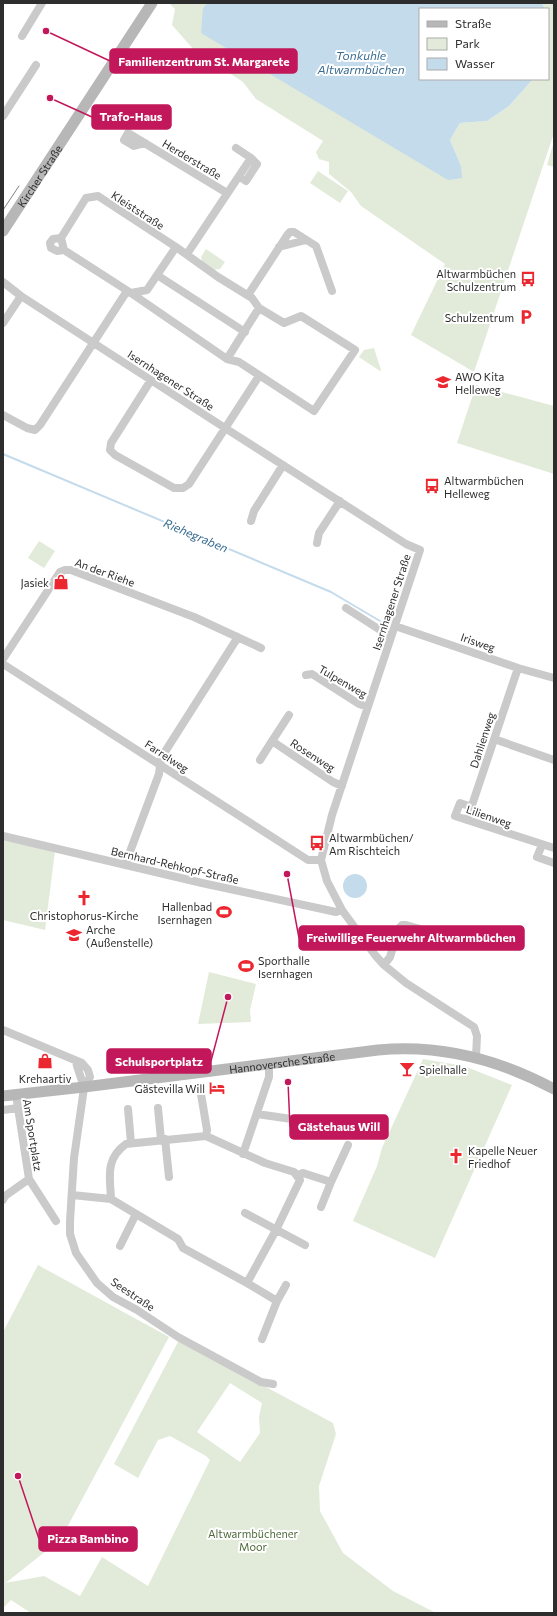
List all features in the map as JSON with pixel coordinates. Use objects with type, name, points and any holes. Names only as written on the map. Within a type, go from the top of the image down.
[{"type":"main road","name":"Kircher Straße","points":[[3,232],[152,3]]},
{"type":"main road","name":"Hannoversche Straße","points":[[3,1096],[388,1049],[438,1050],[476,1057],[523,1073],[554,1089]]},
{"type":"street","points":[[22,36],[42,3]]},
{"type":"street","points":[[3,116],[36,65]]},
{"type":"street","name":"Herderstraße","points":[[144,143],[227,193]]},
{"type":"street","points":[[187,254],[239,176],[246,181],[257,164],[236,148]]},
{"type":"street","name":"Kleiststraße","points":[[98,196],[176,247],[218,277],[248,295],[259,308],[284,323],[301,316],[355,350],[314,411],[239,362],[227,360],[129,292],[64,250],[56,251],[51,248],[50,243],[53,239],[61,238],[86,198],[98,196]]},
{"type":"street","points":[[248,295],[290,232],[294,232],[316,246],[332,291]]},
{"type":"street","points":[[61,238],[64,250]]},
{"type":"street","points":[[279,247],[306,240]]},
{"type":"street","points":[[3,415],[27,428],[35,430],[40,425],[92,343],[129,292],[147,290],[176,247]]},
{"type":"street","points":[[157,275],[245,332]]},
{"type":"street","name":"Isernhagener Straße","points":[[3,282],[21,296],[92,343],[406,544],[420,550],[324,842],[321,860],[327,881],[342,910],[384,965],[406,983],[474,1027],[477,1036],[476,1057]]},
{"type":"street","points":[[3,324],[21,296]]},
{"type":"street","points":[[227,360],[259,308]]},
{"type":"street","points":[[151,380],[111,443],[110,450],[115,455],[174,488],[183,488],[189,484],[259,376]]},
{"type":"street","points":[[251,521],[254,511],[283,465]]},
{"type":"street","points":[[317,544],[319,534],[340,501]]},
{"type":"street","name":"An der Riehe","points":[[3,659],[60,572],[65,570],[71,570],[194,617],[261,648]]},
{"type":"street","points":[[346,608],[391,637]]},
{"type":"street","name":"Irisweg","points":[[395,626],[518,668],[554,678]]},
{"type":"street","points":[[125,865],[159,774],[161,758],[238,637]]},
{"type":"street","name":"Farrelweg","points":[[3,664],[308,860],[321,860]]},
{"type":"street","name":"Dahlienweg","points":[[467,820],[518,668]]},
{"type":"street","name":"Tulpenweg","points":[[306,675],[312,674],[359,704],[368,707]]},
{"type":"street","name":"Rosenweg","points":[[260,760],[289,715]]},
{"type":"street","points":[[494,739],[554,760]]},
{"type":"street","name":"Rosenweg","points":[[272,741],[333,782],[342,786]]},
{"type":"street","name":"Lilienweg","points":[[472,807],[460,803],[455,816],[554,848]]},
{"type":"street","name":"Bernhard-Rehkopf-Straße","points":[[3,836],[202,884],[336,912],[342,910]]},
{"type":"street","points":[[542,845],[537,857],[554,863]]},
{"type":"street","points":[[384,965],[390,958],[399,928],[402,925],[448,937]]},
{"type":"street","points":[[3,1030],[76,1061],[84,1087]]},
{"type":"street","points":[[243,1154],[268,1077],[269,1064]]},
{"type":"street","name":"Seestraße","points":[[84,1087],[74,1158],[70,1234],[76,1253],[97,1282],[113,1297],[137,1310],[178,1337],[261,1382],[273,1384]]},
{"type":"street","points":[[201,1094],[207,1130],[206,1136]]},
{"type":"street","name":"Am Sportplatz","points":[[16,1095],[29,1178],[56,1221]]},
{"type":"street","points":[[3,1110],[18,1108]]},
{"type":"street","points":[[158,1108],[169,1177]]},
{"type":"street","points":[[128,1109],[131,1143]]},
{"type":"street","points":[[257,1114],[319,1123]]},
{"type":"street","points":[[112,1199],[110,1165],[121,1147],[131,1143],[206,1136],[243,1154],[294,1172],[298,1175],[300,1180],[276,1230],[247,1283]]},
{"type":"street","points":[[321,1207],[348,1145]]},
{"type":"street","points":[[298,1175],[303,1174],[331,1182]]},
{"type":"street","name":"Am Sportplatz","points":[[3,1200],[5,1196],[29,1178]]},
{"type":"street","points":[[72,1195],[112,1199],[178,1239],[184,1248],[247,1283],[277,1302]]},
{"type":"street","points":[[245,1213],[304,1245]]},
{"type":"street","points":[[120,1246],[136,1214]]},
{"type":"street","points":[[262,1339],[277,1302],[286,1286]]},
{"type":"green space","points":[[169,3],[207,3],[203,8],[461,166],[450,140],[460,123],[487,121],[509,106],[532,80],[549,80],[549,8],[544,8],[542,3],[554,3],[554,133],[474,372],[411,335],[445,264],[361,206],[351,192],[329,174],[329,162],[319,159],[316,152],[323,141],[256,99],[243,82],[194,50],[172,25],[175,9]]},
{"type":"green space","points":[[554,141],[554,167],[547,165]]},
{"type":"green space","points":[[318,171],[348,191],[340,203],[310,183]]},
{"type":"green space","points":[[206,249],[225,262],[220,269],[211,270],[203,264],[201,257]]},
{"type":"green space","points":[[374,348],[381,370],[380,371],[359,357],[364,350]]},
{"type":"green space","points":[[476,385],[554,406],[554,474],[457,443]]},
{"type":"green space","points":[[39,541],[55,551],[44,568],[28,558]]},
{"type":"green space","points":[[3,840],[55,851],[45,930],[3,920]]},
{"type":"green space","points":[[209,972],[256,984],[250,1010],[251,1022],[198,1024]]},
{"type":"green space","points":[[423,1059],[464,1066],[512,1085],[435,1258],[353,1221],[377,1166],[382,1148]]},
{"type":"green space","points":[[38,1265],[169,1337],[64,1533],[46,1551],[3,1585],[3,1332]]},
{"type":"green space","name":"Altwarmbüchener Moor","points":[[179,1340],[333,1423],[336,1434],[319,1486],[320,1511],[343,1553],[393,1591],[436,1613],[31,1613],[11,1600],[3,1608],[3,1586],[5,1583],[44,1576],[80,1596],[102,1557],[148,1586],[210,1460],[206,1456],[170,1436],[158,1440],[138,1478],[114,1464]],"holes":[[[230,1383],[262,1403],[259,1417],[260,1433],[240,1462],[197,1432]]]},
{"type":"water","name":"Tonkuhle Altwarmbüchen","points":[[207,3],[542,3],[544,8],[419,8],[419,80],[532,80],[509,106],[487,121],[460,123],[450,140],[461,166],[462,178],[448,180],[201,33],[203,8]]},
{"type":"water","points":[[355,874],[364,877],[367,886],[364,895],[355,898],[346,895],[343,886],[346,877]]},
{"type":"waterway","name":"Riehegraben","points":[[3,454],[331,592],[385,624]]},
{"type":"tram line","points":[[3,210],[19,186]]},
{"type":"place","name":"Familienzentrum St. Margarete","points":[[46,31]]},
{"type":"place","name":"Trafo-Haus","points":[[50,98]]},
{"type":"place","name":"Altwarmbüchen Schulzentrum","points":[[528,279]]},
{"type":"place","name":"Schulzentrum","points":[[526,317]]},
{"type":"place","name":"AWO Kita Helleweg","points":[[443,382]]},
{"type":"place","name":"Altwarmbüchen Helleweg","points":[[432,486]]},
{"type":"place","name":"Jasiek","points":[[61,582]]},
{"type":"place","name":"Altwarmbüchen/ Am Rischteich","points":[[317,843]]},
{"type":"place","name":"Freiwillige Feuerwehr Altwarmbüchen","points":[[287,874]]},
{"type":"place","name":"Christophorus-Kirche","points":[[84,898]]},
{"type":"place","name":"Hallenbad Isernhagen","points":[[224,912]]},
{"type":"place","name":"Arche (Außenstelle)","points":[[74,935]]},
{"type":"place","name":"Sporthalle Isernhagen","points":[[246,966]]},
{"type":"place","name":"Schulsportplatz","points":[[228,997]]},
{"type":"place","name":"Krehaartiv","points":[[45,1061]]},
{"type":"place","name":"Spielhalle","points":[[407,1069]]},
{"type":"place","name":"Gästehaus Will","points":[[288,1082]]},
{"type":"place","name":"Gästevilla Will","points":[[217,1088]]},
{"type":"place","name":"Kapelle Neuer Friedhof","points":[[456,1156]]},
{"type":"place","name":"Pizza Bambino","points":[[18,1476]]}]
